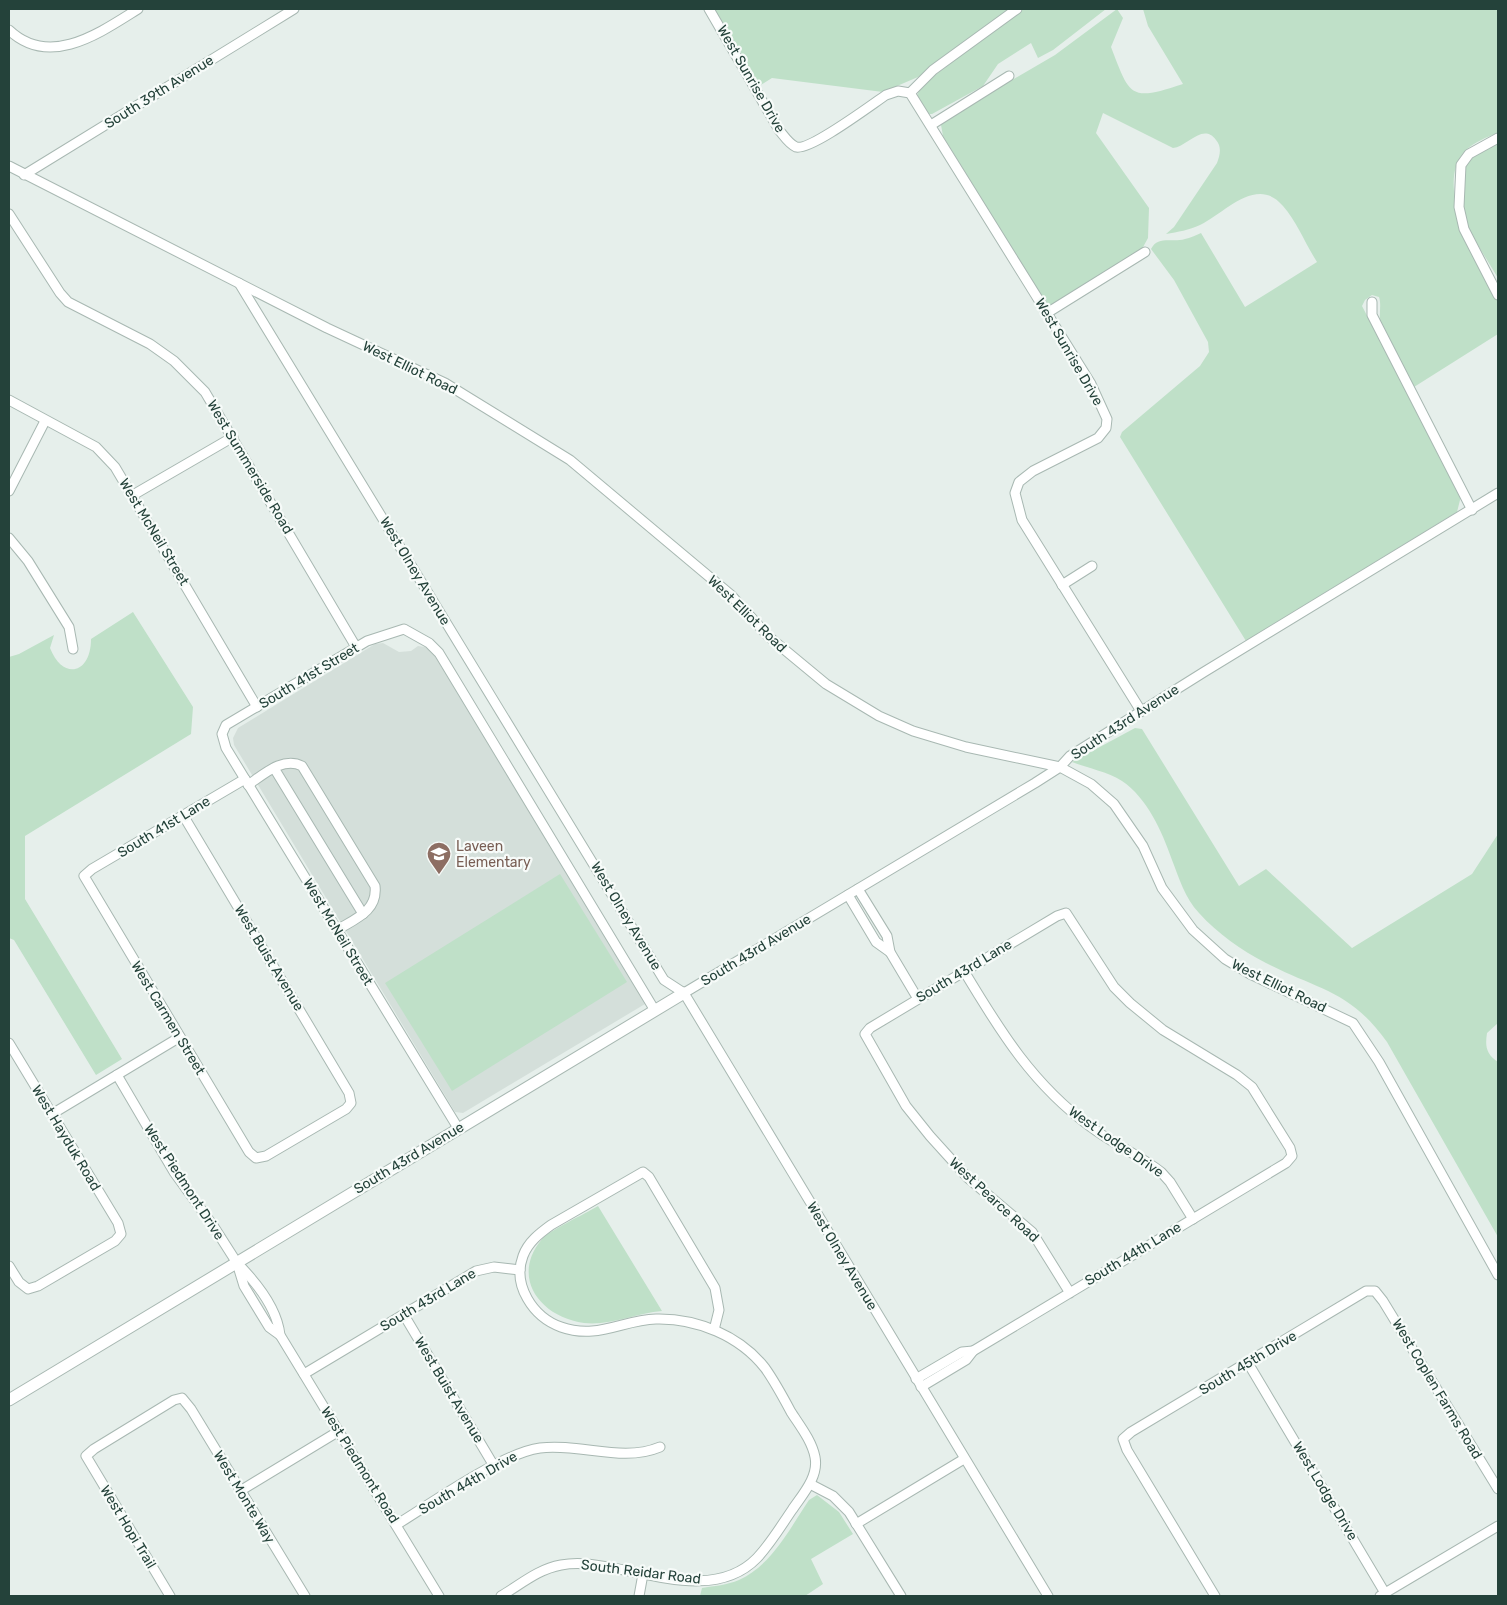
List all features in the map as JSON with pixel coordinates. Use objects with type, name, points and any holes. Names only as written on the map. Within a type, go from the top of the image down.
[{"type":"street","points":[[9,30],[27,42],[42,47],[66,46],[93,37],[138,9]]},
{"type":"street","name":"South 39th Avenue","points":[[24,175],[294,9]]},
{"type":"street","name":"West Sunrise Drive","points":[[709,9],[779,130],[795,147],[803,148],[824,137],[886,95],[898,91],[910,93],[1091,384],[1107,419],[1106,428],[1098,438],[1033,470],[1019,482],[1015,493],[1022,520],[1141,711]]},
{"type":"street","points":[[910,93],[933,70],[1017,9]]},
{"type":"street","points":[[931,125],[1009,76]]},
{"type":"street","points":[[1498,138],[1469,154],[1461,165],[1458,207],[1464,229],[1498,295]]},
{"type":"street","name":"West Elliot Road","points":[[9,166],[326,328],[445,382],[570,460],[731,595],[768,636],[826,684],[878,716],[913,731],[966,747],[1060,767],[1091,784],[1114,804],[1143,846],[1162,888],[1192,930],[1225,959],[1250,974],[1353,1023],[1379,1062],[1498,1275]]},
{"type":"street","name":"West Summerside Road","points":[[9,214],[60,293],[68,302],[144,340],[174,361],[205,392],[356,647]]},
{"type":"street","points":[[1047,313],[1145,252]]},
{"type":"street","name":"West Olney Avenue","points":[[239,283],[664,980],[684,993],[1048,1596]]},
{"type":"street","points":[[1372,302],[1372,315],[1472,510]]},
{"type":"street","name":"West McNeil Street","points":[[9,400],[96,448],[115,467],[258,706]]},
{"type":"street","points":[[9,491],[44,421]]},
{"type":"street","points":[[133,495],[233,437]]},
{"type":"street","name":"South 43rd Avenue","points":[[9,1400],[654,1009],[684,993],[1060,767],[1070,756],[1141,711],[1498,494]]},
{"type":"street","points":[[9,538],[28,561],[69,627],[73,649]]},
{"type":"street","points":[[1062,585],[1092,566]]},
{"type":"street","name":"South 41st Street","points":[[222,734],[226,725],[367,641],[404,629],[429,643],[439,653],[654,1009]]},
{"type":"street","name":"West McNeil Street","points":[[222,734],[226,748],[246,782],[458,1128]]},
{"type":"street","points":[[337,930],[368,911],[376,898],[375,886],[302,766],[296,763],[286,763],[274,768],[363,914]]},
{"type":"street","name":"South 41st Lane","points":[[84,876],[92,869],[183,815],[274,768]]},
{"type":"street","name":"West Buist Avenue","points":[[183,815],[349,1093],[351,1103],[346,1110],[266,1156],[256,1158]]},
{"type":"street","name":"West Carmen Street","points":[[84,876],[249,1152],[256,1158]]},
{"type":"street","points":[[858,889],[887,936],[890,952],[918,999]]},
{"type":"street","points":[[848,895],[876,942],[890,952]]},
{"type":"street","name":"South 43rd Lane","points":[[865,1034],[870,1028],[964,971],[1057,916],[1066,913],[1114,987],[1130,1003],[1163,1030],[1237,1075],[1252,1087],[1290,1148],[1292,1156]]},
{"type":"street","points":[[868,928],[878,922]]},
{"type":"street","name":"West Lodge Drive","points":[[964,971],[1002,1035],[1039,1080],[1066,1107],[1091,1128],[1161,1172],[1170,1182],[1192,1219]]},
{"type":"street","name":"West Pearce Road","points":[[865,1034],[906,1106],[968,1178],[1032,1232],[1070,1293]]},
{"type":"street","points":[[52,1114],[180,1038]]},
{"type":"street","name":"West Hayduk Road","points":[[9,1043],[118,1223],[121,1234],[115,1241],[38,1286],[28,1289],[19,1282],[9,1266]]},
{"type":"street","name":"West Piedmont Drive","points":[[117,1076],[174,1172],[214,1227],[237,1263],[253,1280],[279,1320],[280,1334]]},
{"type":"street","name":"South 44th Lane","points":[[919,1383],[948,1366],[966,1360],[973,1351],[1286,1163],[1292,1156]]},
{"type":"street","points":[[643,1172],[649,1177],[715,1288],[720,1310],[714,1330],[686,1321],[654,1319],[589,1332],[566,1329],[548,1322],[530,1303],[523,1292],[520,1270],[522,1256],[527,1247],[540,1233],[634,1174],[643,1172]]},
{"type":"street","name":"South 43rd Lane","points":[[304,1374],[476,1271],[494,1268],[520,1270]]},
{"type":"street","name":"South 45th Drive","points":[[1216,1596],[1127,1450],[1123,1439],[1131,1432],[1366,1291],[1375,1290]]},
{"type":"street","name":"West Coplen Farms Road","points":[[1375,1290],[1498,1489]]},
{"type":"street","name":"West Buist Avenue","points":[[404,1315],[494,1466]]},
{"type":"street","name":"South Reidar Road","points":[[501,1596],[545,1569],[562,1565],[586,1563],[643,1574],[705,1581],[734,1576],[764,1550],[810,1484],[815,1471],[816,1459],[809,1442],[765,1368],[743,1346],[714,1330]]},
{"type":"street","name":"West Piedmont Road","points":[[280,1334],[439,1596]]},
{"type":"street","name":"West Lodge Drive","points":[[1248,1363],[1382,1594]]},
{"type":"street","name":"West Hopi Trail","points":[[170,1596],[86,1456],[94,1449],[174,1400],[182,1398]]},
{"type":"street","name":"West Monte Way","points":[[182,1398],[191,1409],[305,1596]]},
{"type":"street","points":[[240,1491],[339,1431]]},
{"type":"street","name":"South 44th Drive","points":[[396,1525],[512,1456],[542,1448],[628,1454],[646,1453],[660,1447]]},
{"type":"street","points":[[856,1524],[964,1459]]},
{"type":"street","points":[[810,1484],[825,1491],[842,1503],[901,1596]]},
{"type":"street","points":[[1382,1594],[1498,1526]]},
{"type":"street","points":[[639,1596],[643,1574]]},
{"type":"shaded area","name":"Laveen Elementary","points":[[383,643],[399,652],[411,651],[418,646],[425,647],[433,653],[645,1004],[463,1113],[455,1112],[234,745],[233,738],[238,728],[375,644]]},
{"type":"green space","points":[[712,9],[1010,9],[918,77],[883,92],[772,78],[759,86]]},
{"type":"green space","points":[[1021,9],[1106,9],[1053,50],[1038,58],[1031,43],[998,64],[983,86],[932,114],[928,114],[917,96],[921,86]]},
{"type":"green space","points":[[1117,9],[1123,18],[1111,47],[1123,76],[1134,91],[1152,93],[1183,84],[1148,26],[1143,9],[1498,9],[1498,133],[1476,142],[1465,151],[1457,163],[1454,178],[1454,194],[1463,229],[1482,273],[1497,300],[1499,311],[1498,334],[1414,387],[1381,325],[1379,297],[1372,295],[1365,300],[1362,306],[1461,496],[1457,512],[1246,641],[1120,437],[1122,432],[1200,366],[1209,352],[1208,342],[1174,280],[1151,249],[1154,245],[1157,242],[1180,240],[1201,233],[1245,307],[1317,262],[1297,226],[1283,206],[1273,197],[1263,194],[1252,195],[1242,199],[1196,227],[1166,234],[1174,227],[1217,163],[1220,151],[1218,143],[1211,135],[1200,134],[1173,148],[1103,113],[1096,133],[1149,208],[1148,238],[1142,249],[1048,308],[943,136],[941,125],[945,119],[1055,55]]},
{"type":"green space","points":[[1498,141],[1498,278],[1468,229],[1462,208],[1464,165],[1469,157]]},
{"type":"green space","points":[[133,612],[193,707],[191,734],[25,836],[25,899],[122,1059],[96,1075],[14,940],[9,938],[9,657],[19,654],[54,635],[50,648],[55,659],[69,669],[75,669],[86,660],[90,651],[91,639]]},
{"type":"green space","points":[[1135,728],[1142,729],[1239,886],[1266,869],[1352,948],[1472,874],[1498,834],[1498,1023],[1487,1033],[1486,1042],[1489,1053],[1498,1062],[1498,1237],[1387,1042],[1373,1025],[1346,1001],[1257,958],[1230,941],[1214,928],[1199,913],[1186,894],[1153,816],[1139,796],[1122,781],[1072,762]]},
{"type":"green space","points":[[560,874],[627,982],[452,1091],[385,983]]},
{"type":"green space","points":[[598,1206],[662,1311],[604,1323],[584,1323],[554,1313],[534,1293],[530,1281],[529,1267],[533,1253],[542,1239]]},
{"type":"green space","points":[[817,1495],[839,1512],[853,1534],[811,1559],[823,1584],[805,1596],[700,1596],[702,1588],[739,1580],[761,1565],[779,1545],[809,1500]]},
{"type":"place","name":"Laveen Elementary","points":[[439,875]]}]
